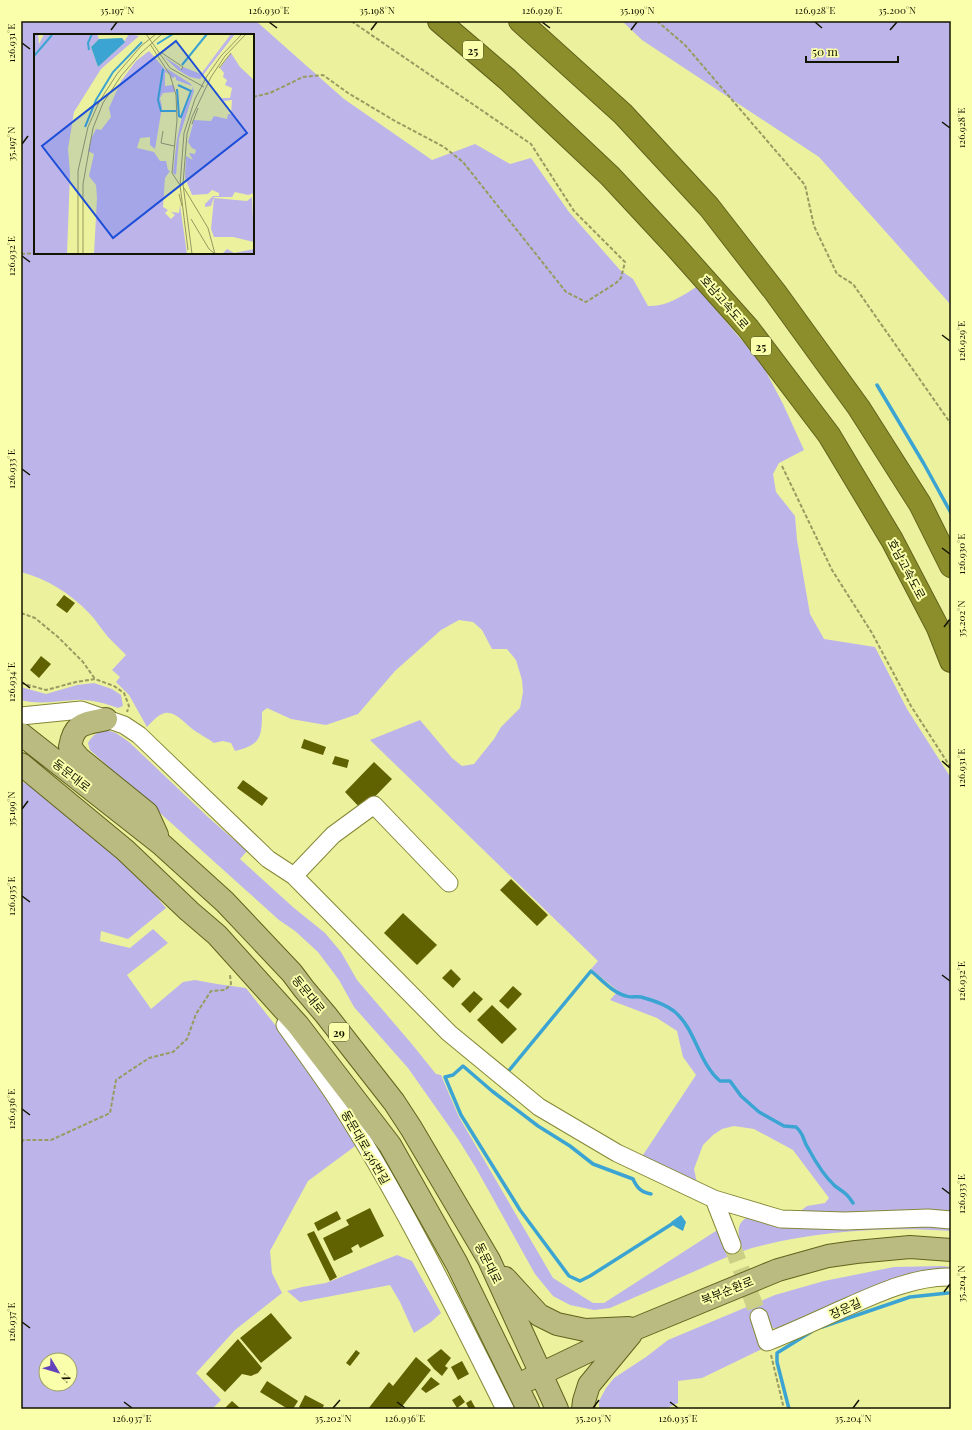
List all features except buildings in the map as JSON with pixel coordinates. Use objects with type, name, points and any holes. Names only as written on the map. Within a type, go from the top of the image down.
[{"type":"highway","name":"호남고속도로","points":[[439,21],[507,79],[610,176],[748,328],[828,435],[892,540],[938,628],[951,661]]},
{"type":"highway","points":[[520,21],[622,114],[713,213],[775,292],[859,408],[920,504],[951,566]]},
{"type":"main road","points":[[115,722],[81,724],[72,736],[70,747],[78,758],[147,813],[161,844]]},
{"type":"main road","name":"동문대로","points":[[21,734],[161,844],[230,907],[292,973],[331,1021],[407,1121],[489,1260],[542,1373],[557,1409]]},
{"type":"main road","name":"동문대로","points":[[25,769],[126,850],[189,911],[217,935],[298,1025],[390,1145],[457,1264],[528,1409]]},
{"type":"main road","name":"북부순환로","points":[[517,1386],[637,1328],[778,1270],[828,1256],[856,1252],[910,1247],[951,1250]]},
{"type":"main road","points":[[489,1260],[526,1302],[539,1314],[556,1324],[586,1330],[637,1328]]},
{"type":"main road","points":[[584,1409],[584,1401],[589,1384],[637,1328]]},
{"type":"street","points":[[21,709],[39,714]]},
{"type":"street","points":[[21,716],[81,710],[115,722],[139,735],[268,859],[294,876],[449,1033],[539,1107],[617,1154],[714,1199],[781,1219],[845,1221],[928,1218],[951,1220]]},
{"type":"street","points":[[294,876],[334,835],[374,805],[449,883]]},
{"type":"street","name":"동문대로456번길","points":[[189,911],[209,942],[276,1012],[349,1116],[428,1256],[505,1409]]},
{"type":"street","points":[[714,1199],[732,1245]]},
{"type":"street","name":"장운길","points":[[767,1342],[873,1295],[908,1283],[951,1277]]},
{"type":"street","points":[[759,1317],[767,1342]]},
{"type":"path","points":[[254,97],[270,93],[303,77],[323,75],[348,93],[395,121],[444,147],[463,162],[566,292],[586,302],[616,284],[621,278],[625,262],[574,211],[531,144],[351,21]]},
{"type":"path","points":[[657,21],[685,45],[806,185],[814,226],[838,274],[853,284],[951,424]]},
{"type":"path","points":[[21,254],[34,253]]},
{"type":"path","points":[[782,466],[832,570],[872,633],[911,706],[951,768]]},
{"type":"path","points":[[21,613],[35,618],[58,637],[83,662],[95,680]]},
{"type":"path","points":[[21,683],[46,690],[76,682],[95,680],[114,686],[124,693],[128,706],[115,722]]},
{"type":"path","points":[[21,1142],[24,1140],[51,1140],[110,1114],[116,1080],[149,1058],[173,1052],[187,1039],[196,1014],[211,991],[225,990],[231,984],[229,963]]},
{"type":"path","points":[[767,1342],[784,1409]]},
{"type":"shaded area","points":[[21,21],[256,21],[344,99],[432,160],[475,144],[510,164],[531,158],[569,212],[620,270],[633,279],[648,306],[668,303],[698,286],[762,364],[783,404],[804,450],[779,463],[773,474],[776,492],[795,516],[797,540],[810,614],[824,639],[875,647],[907,709],[951,778],[951,1216],[795,1215],[807,1206],[825,1203],[829,1198],[793,1150],[754,1129],[734,1126],[722,1129],[713,1135],[703,1145],[694,1169],[697,1183],[641,1158],[696,1075],[683,1057],[677,1031],[657,1018],[610,1000],[618,991],[591,969],[598,961],[370,740],[420,720],[452,758],[462,766],[474,764],[494,739],[501,727],[520,708],[523,692],[522,680],[516,660],[507,649],[492,649],[482,630],[473,622],[459,620],[441,630],[395,671],[358,714],[326,725],[291,719],[267,708],[262,712],[261,728],[258,739],[250,746],[235,751],[231,743],[223,741],[214,743],[173,714],[165,713],[160,715],[147,727],[129,695],[116,682],[120,677],[112,670],[126,655],[108,637],[92,616],[74,599],[58,588],[31,575],[21,572]]},
{"type":"shaded area","points":[[622,21],[951,21],[951,305],[819,157],[642,40]]},
{"type":"shaded area","points":[[94,683],[112,689],[121,695],[123,706],[118,708],[86,700],[41,702],[21,700],[21,687],[46,694],[77,685]]},
{"type":"shaded area","points":[[107,730],[116,733],[129,742],[208,817],[247,851],[240,859],[294,908],[325,933],[341,952],[357,980],[436,1074],[441,1075],[459,1117],[553,1278],[593,1303],[604,1303],[719,1229],[740,1244],[740,1224],[751,1215],[951,1225],[951,1231],[902,1229],[851,1231],[800,1237],[776,1242],[752,1248],[730,1256],[610,1308],[594,1310],[570,1305],[553,1296],[535,1274],[476,1168],[458,1139],[408,1068],[354,1007],[339,980],[318,952],[295,931],[279,920],[90,750],[88,743],[92,737]]},
{"type":"shaded area","points":[[21,781],[46,795],[75,818],[155,895],[166,908],[128,939],[101,931],[100,941],[130,948],[153,929],[168,943],[127,975],[151,1009],[183,982],[195,980],[246,988],[316,1079],[358,1144],[308,1181],[270,1251],[272,1273],[282,1293],[235,1330],[196,1373],[221,1400],[212,1409],[21,1409]]},
{"type":"shaded area","points":[[397,1255],[412,1261],[441,1313],[431,1322],[414,1333],[400,1302],[390,1285],[300,1302],[287,1291],[326,1283]]},
{"type":"shaded area","points":[[894,1267],[951,1267],[951,1274],[782,1328],[773,1328],[769,1322],[764,1348],[702,1378],[678,1381],[678,1403],[665,1409],[599,1409],[599,1401],[606,1388],[614,1378],[646,1357],[668,1340],[775,1295],[824,1281]]},
{"type":"water","points":[[681,1215],[686,1222],[683,1231],[674,1226],[671,1222]]},
{"type":"waterway","points":[[877,385],[951,513]]},
{"type":"waterway","points":[[507,1073],[591,971],[616,992],[630,997],[641,997],[672,1009],[682,1019],[707,1065],[720,1081],[730,1081],[741,1096],[759,1112],[784,1126],[796,1127],[801,1132],[806,1145],[823,1173],[835,1186],[847,1195],[853,1203]]},
{"type":"waterway","points":[[651,1194],[640,1189],[633,1179],[593,1164],[570,1146],[538,1126],[492,1091],[463,1066],[453,1075],[445,1077],[461,1115],[520,1210],[569,1276],[580,1281],[590,1276],[675,1222]]},
{"type":"waterway","points":[[822,1327],[910,1297],[948,1293]]},
{"type":"waterway","points":[[789,1409],[777,1362],[777,1353],[811,1332]]},
{"type":"tunnel","points":[[732,1245],[759,1317]]}]
